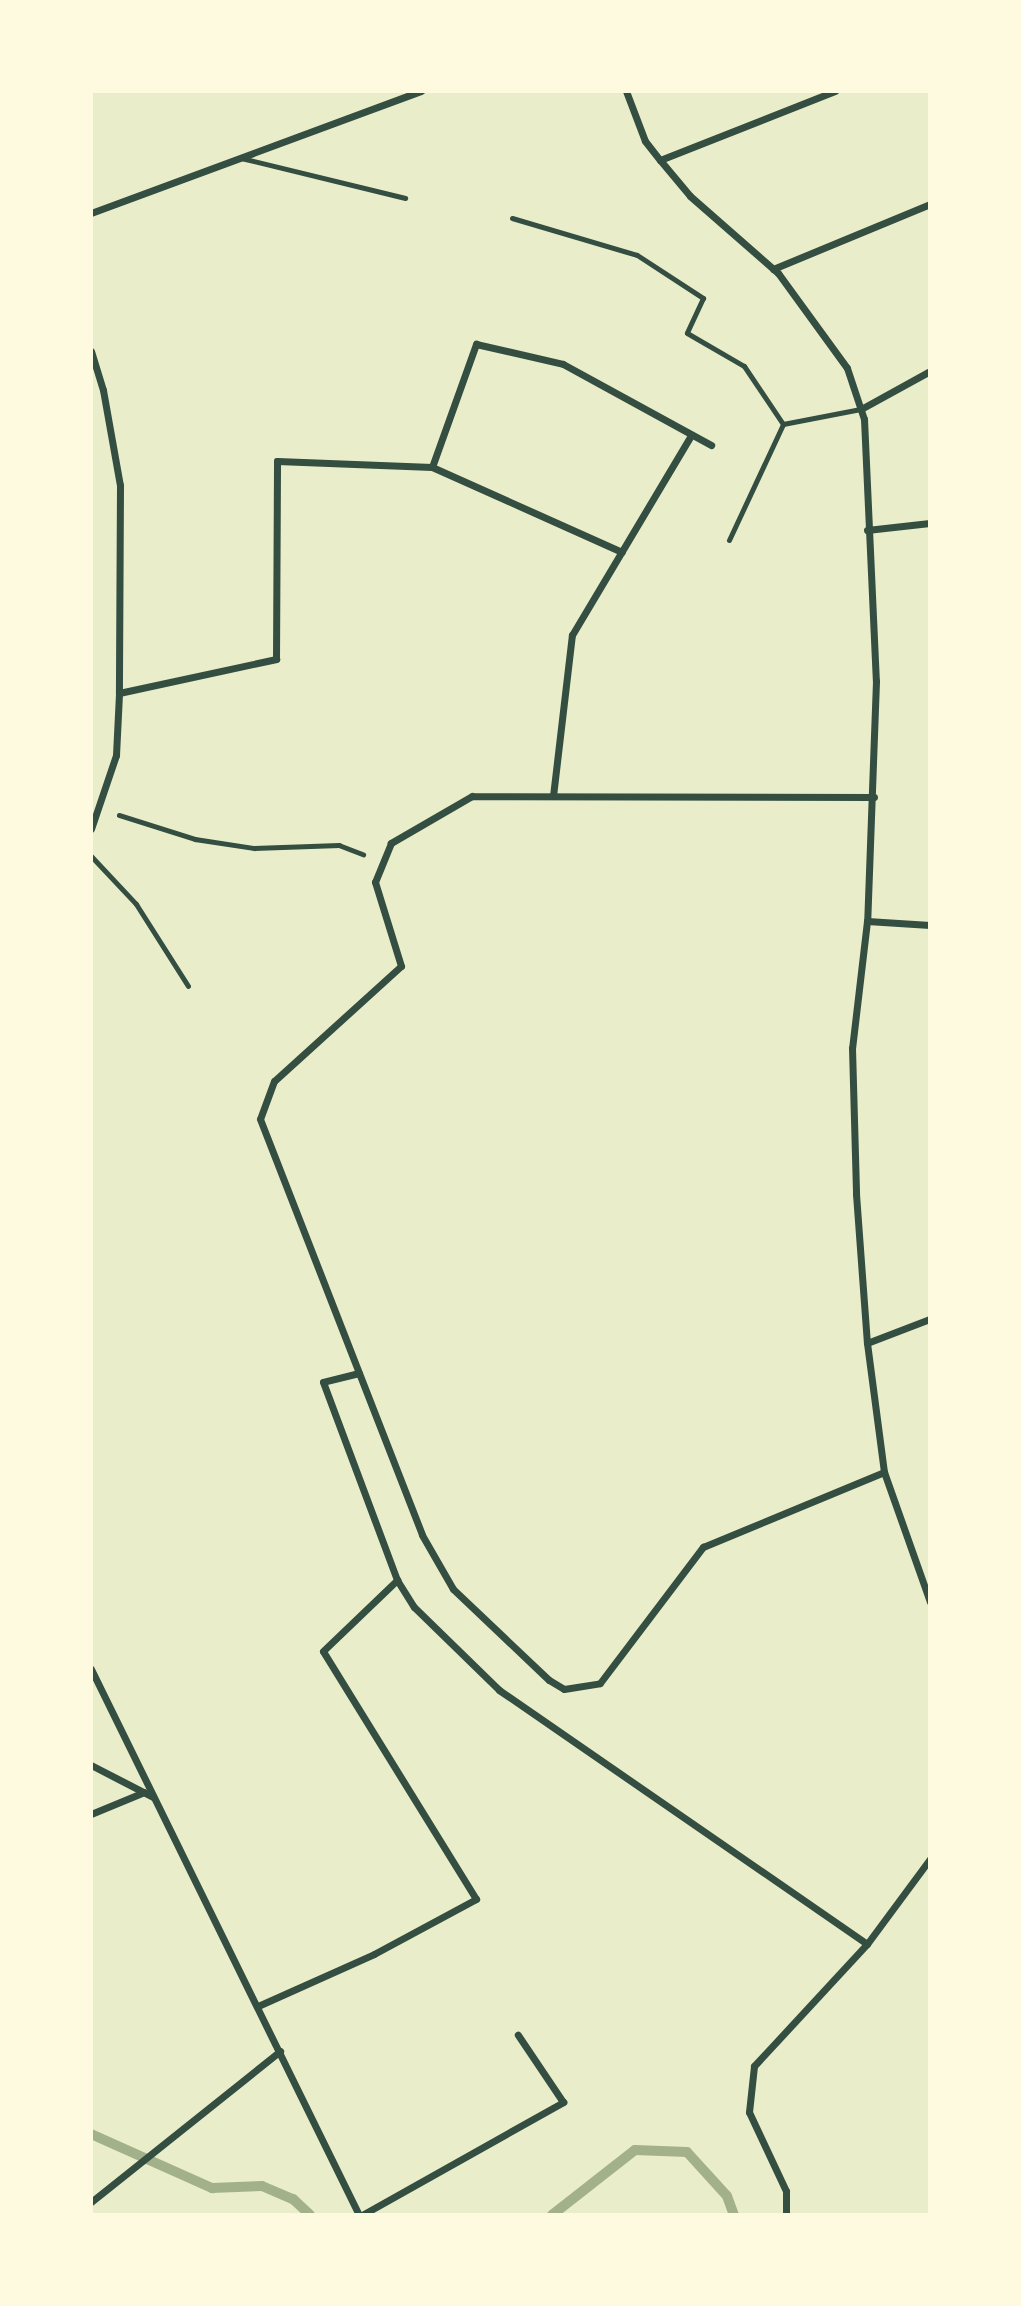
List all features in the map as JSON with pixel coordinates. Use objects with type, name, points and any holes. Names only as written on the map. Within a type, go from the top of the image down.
[{"type":"street","points":[[91,213],[421,91]]},
{"type":"street","points":[[626,91],[645,141],[690,196],[773,269],[847,368],[861,409],[876,681],[874,797],[867,921],[852,1048],[867,1343],[884,1472],[930,1602]]},
{"type":"street","points":[[660,160],[835,91]]},
{"type":"street","points":[[773,269],[930,204]]},
{"type":"street","points":[[432,467],[476,344],[563,364],[711,445]]},
{"type":"street","points":[[91,351],[103,390],[120,485],[117,755],[91,829]]},
{"type":"street","points":[[861,409],[930,371]]},
{"type":"street","points":[[554,796],[572,635],[691,435]]},
{"type":"street","points":[[119,693],[276,659],[277,461],[432,467],[622,552]]},
{"type":"street","points":[[867,530],[930,523]]},
{"type":"street","points":[[874,797],[472,796],[391,843],[375,882],[401,965],[274,1081],[260,1119],[422,1535],[453,1589],[549,1681],[564,1689],[600,1683],[703,1547],[884,1472]]},
{"type":"street","points":[[867,921],[930,925]]},
{"type":"street","points":[[867,1343],[930,1319]]},
{"type":"street","points":[[359,1373],[323,1382],[397,1580],[414,1607],[499,1690],[867,1944]]},
{"type":"street","points":[[258,2006],[374,1954],[476,1899],[323,1651],[397,1580]]},
{"type":"street","points":[[91,1669],[360,2215],[563,2102],[518,2035]]},
{"type":"street","points":[[91,1765],[154,1797]]},
{"type":"street","points":[[91,1814],[144,1792]]},
{"type":"street","points":[[786,2215],[786,2192],[749,2112],[754,2066],[867,1944],[930,1859]]},
{"type":"street","points":[[91,2202],[280,2051]]},
{"type":"lane","points":[[241,158],[405,198]]},
{"type":"lane","points":[[512,218],[637,255],[703,298],[687,333],[744,366],[783,424]]},
{"type":"lane","points":[[783,424],[861,409]]},
{"type":"lane","points":[[729,540],[783,424]]},
{"type":"lane","points":[[91,856],[136,904],[188,986]]},
{"type":"path","points":[[98,808],[195,839],[254,848],[339,845],[384,861]]},
{"type":"waterway","points":[[91,2134],[212,2188],[262,2186],[293,2199],[310,2215]]},
{"type":"waterway","points":[[552,2215],[635,2150],[687,2152],[727,2196],[734,2215]]}]
